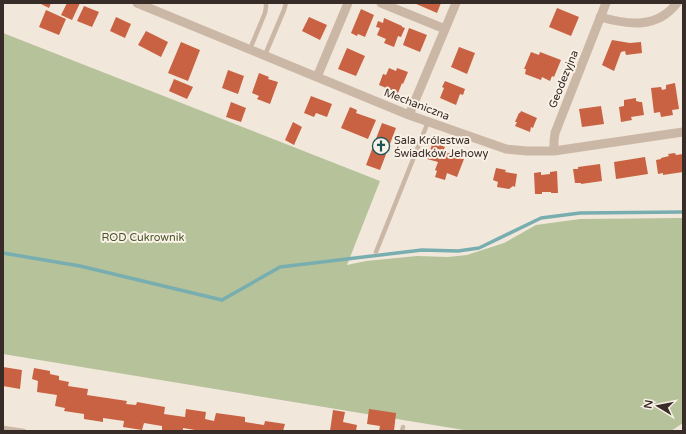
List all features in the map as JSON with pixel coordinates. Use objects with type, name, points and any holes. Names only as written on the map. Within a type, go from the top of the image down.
[{"type":"street","name":"Mechaniczna","points":[[137,3],[157,7],[250,49],[409,115],[506,149],[527,151],[554,150],[683,132]]},
{"type":"street","points":[[317,77],[348,3]]},
{"type":"street","points":[[381,3],[445,29]]},
{"type":"street","points":[[409,115],[456,3]]},
{"type":"street","name":"Geodezyjna","points":[[554,150],[555,132],[606,3]]},
{"type":"street","points":[[600,17],[627,23],[642,23],[655,20],[666,14],[677,3]]},
{"type":"lane","points":[[250,49],[265,13],[266,3]]},
{"type":"lane","points":[[265,55],[286,3]]},
{"type":"lane","points":[[376,252],[428,122]]},
{"type":"lane","points":[[3,428],[24,431]]},
{"type":"green space","name":"ROD Cukrownik","points":[[3,33],[380,181],[347,265],[366,261],[417,256],[448,257],[467,255],[504,243],[536,225],[580,219],[683,218],[683,423],[671,431],[470,431],[3,354]]},
{"type":"building","points":[[39,3],[51,3],[49,8]]},
{"type":"building","points":[[67,3],[80,3],[72,20],[61,15]]},
{"type":"building","points":[[414,3],[441,3],[437,13]]},
{"type":"building","points":[[84,6],[99,12],[92,27],[77,21]]},
{"type":"building","points":[[557,8],[579,17],[571,36],[549,27]]},
{"type":"building","points":[[361,9],[374,15],[365,37],[358,34],[357,36],[351,33]]},
{"type":"building","points":[[46,10],[66,19],[59,35],[39,27]]},
{"type":"building","points":[[116,17],[131,24],[125,38],[110,31]]},
{"type":"building","points":[[309,17],[327,25],[320,40],[302,31]]},
{"type":"building","points":[[384,18],[405,28],[401,37],[398,36],[394,47],[384,43],[386,39],[377,35],[380,28],[376,27],[378,21],[383,23]]},
{"type":"building","points":[[409,28],[427,35],[420,52],[403,45]]},
{"type":"building","points":[[146,31],[168,42],[161,57],[138,45]]},
{"type":"building","points":[[612,40],[630,43],[641,42],[642,53],[626,55],[625,51],[621,52],[614,71],[602,65]]},
{"type":"building","points":[[181,42],[200,50],[188,81],[168,73]]},
{"type":"building","points":[[459,47],[475,53],[467,74],[451,67]]},
{"type":"building","points":[[347,48],[365,56],[356,76],[338,69]]},
{"type":"building","points":[[531,52],[539,55],[540,52],[561,60],[554,77],[552,76],[550,81],[542,77],[541,80],[525,74],[526,69],[524,69]]},
{"type":"building","points":[[389,68],[396,71],[397,68],[408,72],[398,93],[379,85],[383,74],[386,75]]},
{"type":"building","points":[[228,70],[244,76],[238,94],[222,88]]},
{"type":"building","points":[[259,73],[269,77],[268,79],[278,82],[270,104],[257,99],[259,96],[252,93]]},
{"type":"building","points":[[174,79],[193,87],[187,99],[169,91]]},
{"type":"building","points":[[445,81],[465,89],[463,95],[460,94],[456,105],[440,98]]},
{"type":"building","points":[[675,83],[679,109],[672,110],[673,115],[661,117],[660,112],[654,113],[651,88],[661,87],[662,90],[666,89],[666,85]]},
{"type":"building","points":[[311,96],[332,104],[327,117],[316,113],[314,117],[304,113]]},
{"type":"building","points":[[636,98],[636,101],[642,102],[644,115],[631,117],[632,120],[621,122],[619,107],[624,106],[624,100]]},
{"type":"building","points":[[231,102],[246,108],[241,122],[226,117]]},
{"type":"building","points":[[601,106],[604,124],[582,127],[579,109]]},
{"type":"building","points":[[350,107],[357,110],[356,113],[376,120],[368,139],[341,128]]},
{"type":"building","points":[[521,111],[537,118],[533,128],[531,127],[530,132],[515,126],[517,122],[515,122]]},
{"type":"building","points":[[293,122],[302,127],[294,145],[285,140]]},
{"type":"building","name":"Sala Królestwa Świadków Jehowy","points":[[382,123],[396,128],[380,170],[366,165]]},
{"type":"building","points":[[433,142],[445,147],[443,151],[464,159],[457,177],[447,173],[445,180],[435,177],[437,171],[435,170],[438,162],[427,159]]},
{"type":"building","points":[[675,153],[676,155],[683,154],[683,172],[663,175],[663,173],[658,174],[656,160],[669,156],[668,154]]},
{"type":"building","points":[[645,157],[648,174],[616,179],[614,162]]},
{"type":"building","points":[[600,164],[602,181],[581,184],[575,183],[573,169]]},
{"type":"building","points":[[496,168],[506,170],[505,172],[517,174],[515,187],[513,186],[509,189],[497,187],[498,182],[493,180]]},
{"type":"building","points":[[557,171],[558,193],[542,192],[542,194],[535,194],[534,173],[541,172],[541,175],[550,174],[550,172]]},
{"type":"building","points":[[3,367],[22,370],[20,389],[3,386]]},
{"type":"building","points":[[34,368],[50,371],[50,374],[59,376],[59,380],[69,382],[68,386],[88,389],[87,395],[127,401],[126,404],[136,405],[137,402],[165,407],[164,414],[185,417],[186,409],[206,412],[205,419],[214,421],[216,413],[245,417],[245,422],[264,425],[265,421],[285,424],[283,431],[201,431],[183,428],[183,431],[162,431],[162,426],[144,423],[142,430],[123,427],[124,421],[103,418],[103,422],[84,419],[84,414],[64,411],[65,408],[55,406],[57,395],[37,392],[38,381],[32,379]]},
{"type":"building","points":[[369,409],[396,413],[394,431],[379,431],[380,426],[367,424]]},
{"type":"building","points":[[333,410],[345,412],[343,422],[357,425],[356,431],[330,431]]},
{"type":"waterway","points":[[3,253],[80,266],[222,300],[280,267],[422,250],[458,251],[479,248],[541,218],[580,213],[683,212]]},
{"type":"place","name":"Sala Królestwa Świadków Jehowy","points":[[381,146]]}]
